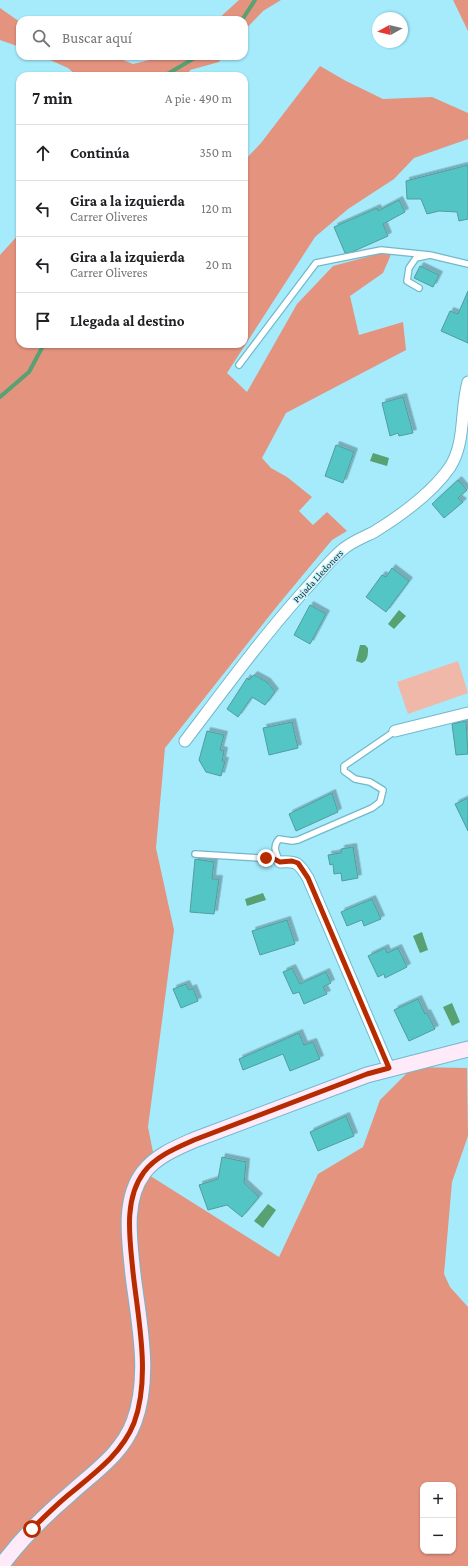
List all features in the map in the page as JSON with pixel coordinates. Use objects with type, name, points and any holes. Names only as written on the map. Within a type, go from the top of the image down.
[{"type":"street","name":"Pujada Lledoners","points":[[185,741],[285,612],[332,560],[343,549],[394,520],[414,504],[450,467],[461,434],[468,382]]},
{"type":"street","points":[[395,731],[468,713]]},
{"type":"street","points":[[280,862],[292,861],[298,863],[308,878],[389,1068]]},
{"type":"street","points":[[1,1566],[12,1551],[44,1517],[109,1460],[119,1449],[133,1424],[140,1397],[142,1357],[130,1245],[130,1214],[132,1195],[144,1172],[154,1162],[170,1151],[194,1140],[367,1074],[468,1049]]},
{"type":"lane","points":[[239,365],[316,264],[381,250],[430,255],[468,264]]},
{"type":"lane","points":[[419,288],[407,281],[409,268],[416,258],[430,255]]},
{"type":"lane","points":[[280,862],[274,847],[275,843],[279,839],[292,841],[298,840],[372,808],[380,802],[383,790],[370,782],[355,779],[344,771],[344,766],[395,731]]},
{"type":"lane","points":[[195,854],[274,859],[280,862]]},
{"type":"shaded area","points":[[239,0],[281,0],[263,11],[248,27],[248,16],[221,16]]},
{"type":"shaded area","points":[[453,0],[468,0],[468,31]]},
{"type":"shaded area","points":[[0,8],[16,19],[16,46],[0,40]]},
{"type":"shaded area","points":[[50,60],[123,60],[133,64],[150,60],[220,60],[219,62],[190,70],[189,72],[72,72],[68,68]]},
{"type":"shaded area","points":[[320,66],[346,81],[383,99],[432,97],[468,113],[468,139],[414,158],[394,179],[348,209],[315,237],[248,341],[248,157],[261,143]]},
{"type":"shaded area","points":[[16,237],[16,348],[243,348],[227,373],[247,392],[297,304],[333,266],[393,250],[383,273],[350,296],[359,335],[403,322],[406,350],[286,413],[262,458],[271,468],[287,477],[312,497],[299,511],[313,525],[327,512],[347,531],[332,540],[278,605],[165,748],[156,848],[174,930],[148,1127],[153,1152],[144,1172],[279,1257],[318,1174],[363,1147],[380,1100],[413,1067],[467,1068],[468,1136],[452,1182],[444,1274],[450,1287],[468,1307],[468,1566],[0,1566],[0,255]]},
{"type":"shaded area","points":[[373,453],[389,458],[387,466],[370,461]]},
{"type":"shaded area","points":[[399,610],[406,616],[394,629],[388,624]]},
{"type":"shaded area","points":[[360,645],[365,645],[368,648],[367,657],[362,663],[356,661]]},
{"type":"shaded area","points":[[458,661],[468,693],[408,714],[397,682]]},
{"type":"shaded area","points":[[263,893],[266,900],[247,906],[245,899]]},
{"type":"shaded area","points":[[422,932],[428,950],[420,953],[413,936]]},
{"type":"shaded area","points":[[452,1003],[460,1022],[452,1026],[443,1007]]},
{"type":"shaded area","points":[[268,1204],[276,1210],[263,1228],[254,1221]]},
{"type":"building","points":[[468,165],[468,219],[459,221],[457,212],[439,211],[427,214],[421,199],[407,199],[406,181]]},
{"type":"building","points":[[399,200],[405,212],[383,224],[388,236],[352,252],[345,253],[334,227],[377,208],[378,211]]},
{"type":"building","points":[[420,266],[439,275],[433,287],[414,278]]},
{"type":"building","points":[[468,291],[468,343],[441,331],[450,311],[458,314]]},
{"type":"building","points":[[403,397],[413,433],[399,436],[398,433],[390,436],[382,403]]},
{"type":"building","points":[[336,445],[354,452],[343,483],[325,476]]},
{"type":"building","points":[[458,480],[467,490],[458,498],[463,502],[444,518],[432,504]]},
{"type":"building","points":[[392,568],[409,581],[386,612],[366,597],[382,575],[386,577]]},
{"type":"building","points":[[310,605],[326,614],[310,644],[294,635]]},
{"type":"building","points":[[254,675],[267,682],[275,692],[265,705],[252,697],[238,717],[227,709],[247,678],[249,680]]},
{"type":"building","points":[[466,721],[468,754],[456,755],[452,724]]},
{"type":"building","points":[[292,722],[298,748],[269,755],[263,728]]},
{"type":"building","points":[[207,731],[224,735],[220,750],[224,751],[222,761],[225,761],[221,776],[206,772],[199,760]]},
{"type":"building","points":[[332,793],[338,812],[296,831],[289,814]]},
{"type":"building","points":[[468,798],[468,831],[455,804]]},
{"type":"building","points":[[353,847],[358,878],[342,881],[341,873],[334,874],[333,864],[330,865],[328,855],[341,853],[341,849]]},
{"type":"building","points":[[195,859],[214,862],[212,879],[219,879],[214,914],[190,912]]},
{"type":"building","points":[[372,899],[381,919],[364,926],[362,920],[347,926],[341,912]]},
{"type":"building","points":[[287,920],[295,944],[260,955],[252,931]]},
{"type":"building","points":[[385,948],[387,953],[398,948],[407,967],[385,978],[384,974],[378,977],[368,956]]},
{"type":"building","points":[[292,968],[300,984],[326,972],[331,983],[323,987],[327,994],[304,1004],[299,992],[293,994],[283,972]]},
{"type":"building","points":[[186,984],[189,990],[193,988],[198,1001],[181,1008],[173,989]]},
{"type":"building","points":[[418,999],[425,1014],[427,1013],[435,1029],[409,1041],[394,1010]]},
{"type":"building","points":[[299,1033],[304,1045],[313,1042],[320,1059],[290,1071],[283,1054],[243,1070],[239,1059]]},
{"type":"building","points":[[346,1116],[354,1136],[318,1151],[310,1132]]},
{"type":"building","points":[[222,1157],[246,1162],[244,1183],[259,1197],[242,1217],[227,1205],[208,1210],[199,1185],[218,1179]]},
{"type":"waterway","points":[[245,16],[255,0]]},
{"type":"waterway","points":[[171,72],[191,60]]},
{"type":"waterway","points":[[0,397],[29,372],[42,348]]},
{"type":"route","points":[[32,1529],[70,1493],[97,1472],[109,1460],[119,1449],[133,1424],[140,1397],[142,1357],[130,1245],[130,1214],[132,1195],[144,1172],[159,1158],[194,1140],[367,1074],[389,1068],[308,878],[298,863],[292,861],[280,862],[274,859],[266,858]]}]
